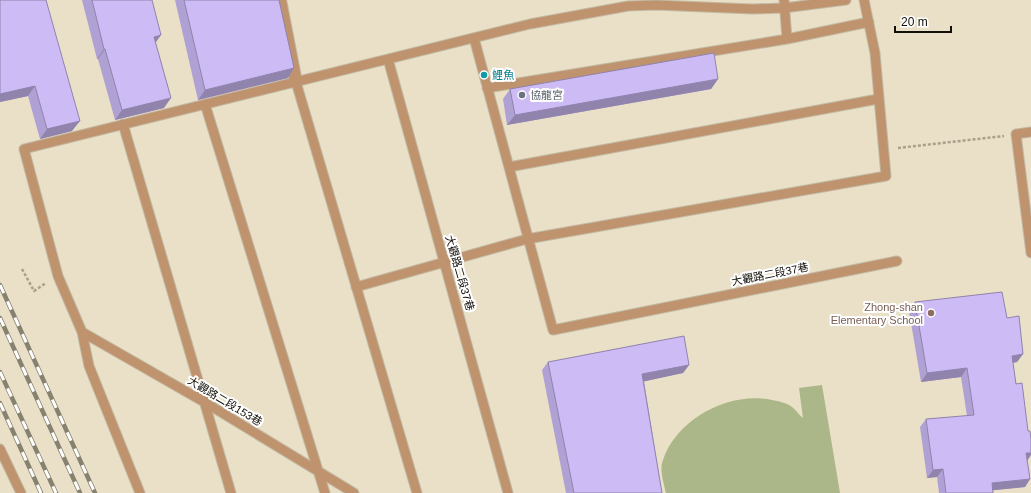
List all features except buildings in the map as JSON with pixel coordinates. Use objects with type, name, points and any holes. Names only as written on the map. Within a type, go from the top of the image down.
[{"type":"street","points":[[280,0],[296,82]]},
{"type":"lane","points":[[140,493],[89,366],[82,332],[58,276],[24,149],[530,24],[628,6],[656,4],[752,9],[784,4],[846,0]]},
{"type":"lane","points":[[356,287],[527,239],[886,176],[875,53],[864,0]]},
{"type":"lane","points":[[784,4],[787,39]]},
{"type":"lane","points":[[487,88],[787,39],[869,22]]},
{"type":"lane","name":"大觀路二段37巷","points":[[474,38],[552,330],[897,261]]},
{"type":"lane","name":"大觀路二段37巷","points":[[388,59],[508,493]]},
{"type":"lane","points":[[296,82],[417,493]]},
{"type":"lane","points":[[509,167],[878,99]]},
{"type":"lane","points":[[205,104],[325,493]]},
{"type":"lane","points":[[123,124],[206,403],[231,493]]},
{"type":"lane","points":[[1031,132],[1016,134],[1031,253]]},
{"type":"lane","name":"大觀路二段153巷","points":[[82,332],[206,403],[354,493]]},
{"type":"lane","points":[[0,449],[21,493]]},
{"type":"path","points":[[883,149],[1016,134]]},
{"type":"path","points":[[22,268],[34,290],[58,276]]},
{"type":"green space","points":[[822,385],[840,493],[666,493],[662,472],[663,460],[670,445],[680,432],[693,420],[707,411],[723,404],[756,398],[785,403],[792,407],[803,418],[799,388]]},
{"type":"railway","points":[[0,285],[95,493]]},
{"type":"railway","points":[[0,318],[80,493]]},
{"type":"railway","points":[[0,372],[56,493]]},
{"type":"railway","points":[[0,403],[41,493]]},
{"type":"place","name":"鯉魚","points":[[484,75]]},
{"type":"place","name":"協龍宮","points":[[522,95]]},
{"type":"place","name":"Zhong-shan Elementary School","points":[[931,313]]}]
